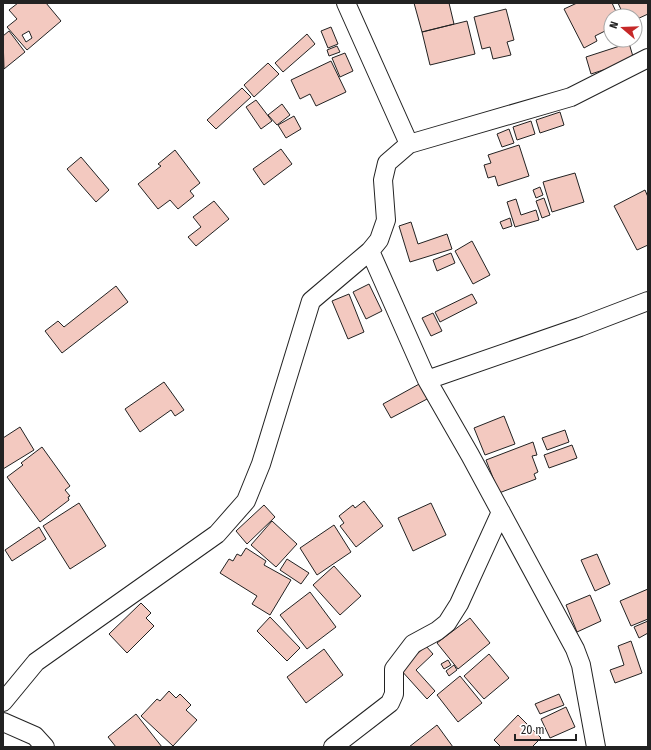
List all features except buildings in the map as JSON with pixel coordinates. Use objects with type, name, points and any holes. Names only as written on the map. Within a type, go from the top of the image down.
[{"type":"street","points":[[346,3],[409,144]]},
{"type":"street","points":[[3,702],[36,662],[217,534],[246,501],[263,456],[311,301],[370,251],[379,240],[386,220],[383,180],[387,163],[409,144],[571,97],[648,58]]},
{"type":"street","points":[[370,251],[427,380],[501,512],[578,657],[596,747]]},
{"type":"street","points":[[427,380],[580,327],[648,301]]},
{"type":"street","points":[[333,747],[390,703],[394,694],[394,668],[413,644],[437,631],[447,623],[459,604],[501,512]]},
{"type":"street","points":[[3,722],[35,736],[45,747]]}]
